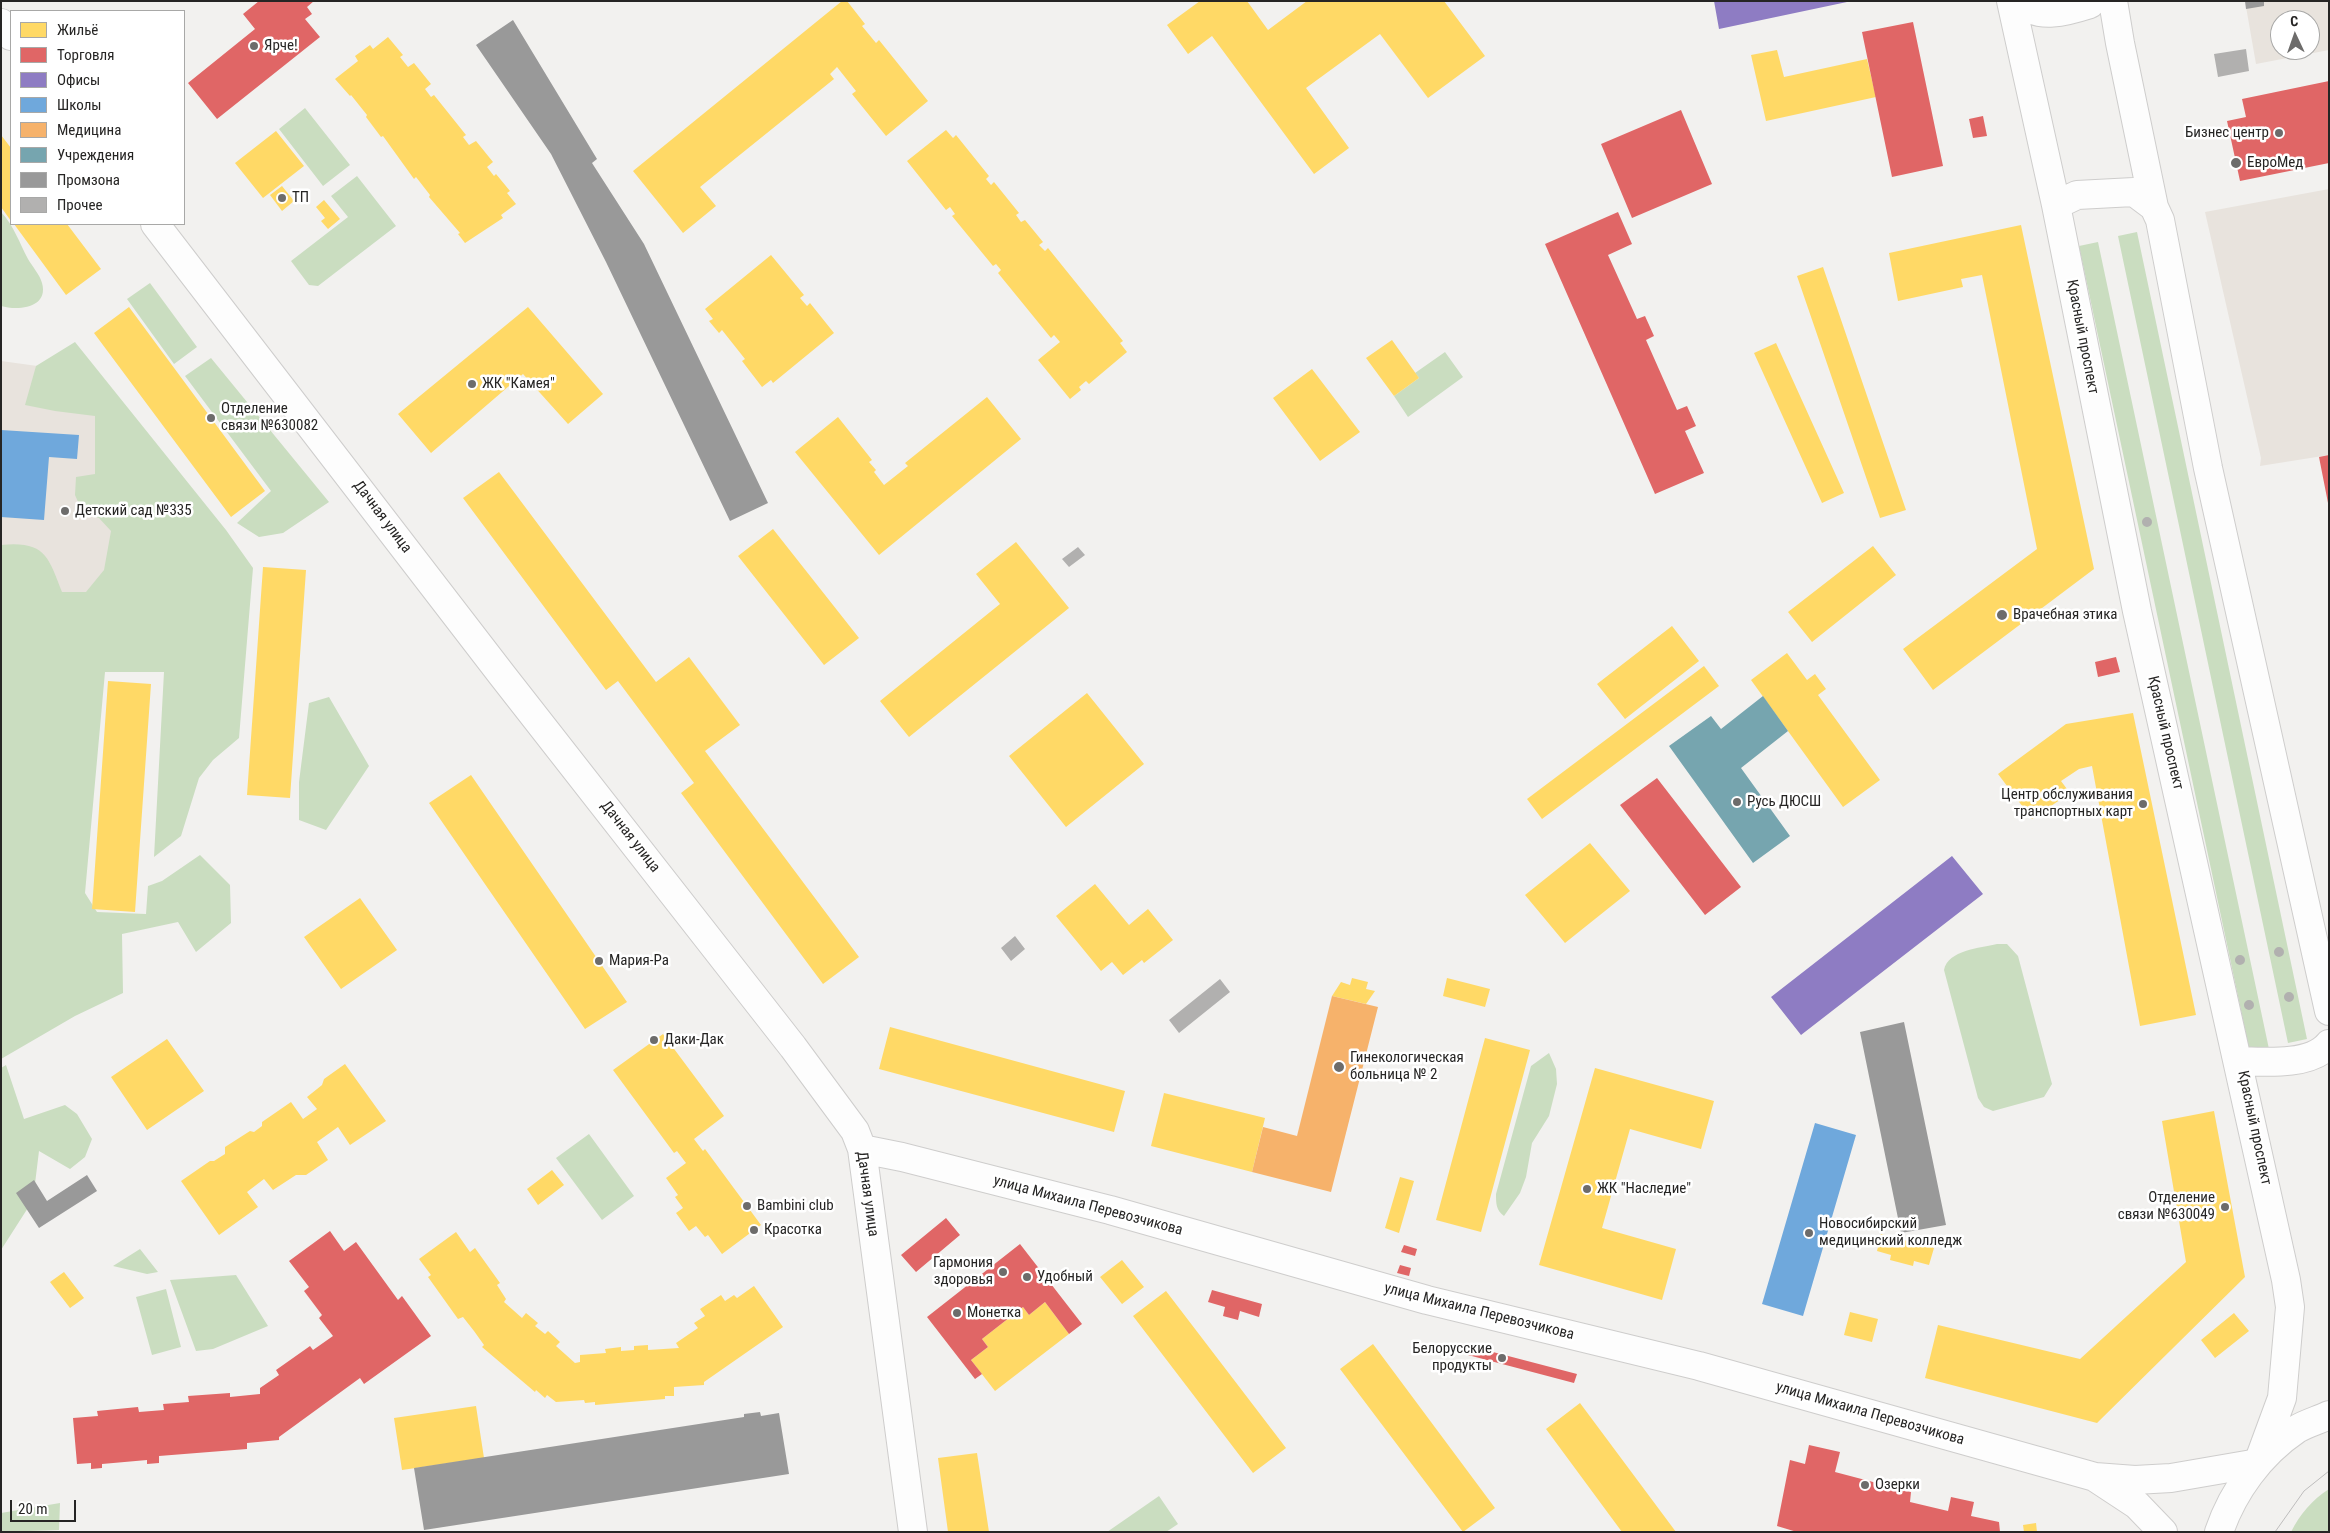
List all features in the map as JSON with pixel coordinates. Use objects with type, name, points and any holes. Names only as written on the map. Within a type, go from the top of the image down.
[{"type":"street","name":"Красный проспект","points":[[2011,1],[2056,205],[2137,611],[2239,1061],[2286,1280],[2290,1307],[2282,1398],[2258,1463]]},
{"type":"street","points":[[2020,1],[2027,9],[2044,13],[2064,12],[2090,4],[2092,1]]},
{"type":"street","points":[[2113,1],[2154,207],[2160,220],[2208,468],[2329,1011]]},
{"type":"street","points":[[1,23],[10,35]]},
{"type":"street","points":[[2056,205],[2077,195],[2134,192],[2154,207]]},
{"type":"street","name":"Дачная улица","points":[[156,225],[502,675],[793,1046],[855,1132],[862,1149],[913,1532]]},
{"type":"street","points":[[2239,1061],[2288,1062],[2323,1051],[2329,1044]]},
{"type":"street","name":"улица Михаила Перевозчикова","points":[[862,1149],[902,1157],[1110,1210],[1436,1302],[1699,1366],[2095,1477]]},
{"type":"street","points":[[2219,1532],[2227,1507],[2258,1463],[2298,1429],[2329,1415]]},
{"type":"street","points":[[2095,1477],[2135,1480],[2172,1478],[2258,1463]]},
{"type":"street","points":[[2095,1477],[2137,1505],[2163,1532]]},
{"type":"shaded area","points":[[2245,1],[2329,1],[2329,50],[2320,52],[2320,10],[2270,10],[2270,60],[2277,60],[2256,64]]},
{"type":"shaded area","points":[[2329,189],[2329,455],[2260,466],[2261,458],[2205,212]]},
{"type":"shaded area","name":"Детский сад №335","points":[[1,361],[74,371],[129,444],[127,579],[1,653]]},
{"type":"green space","points":[[305,108],[350,165],[323,186],[279,129]]},
{"type":"green space","points":[[357,176],[396,226],[318,286],[309,285],[291,261],[348,217],[331,196]]},
{"type":"green space","points":[[1,212],[6,217],[38,274],[43,291],[37,303],[31,306],[16,308],[1,306]]},
{"type":"green space","points":[[2137,232],[2307,1039],[2288,1043],[2118,236]]},
{"type":"green space","points":[[2098,242],[2269,1049],[2250,1053],[2079,246]]},
{"type":"green space","points":[[150,283],[197,347],[174,364],[127,299]]},
{"type":"green space","points":[[75,342],[226,530],[253,568],[239,738],[213,760],[199,778],[181,836],[154,857],[164,672],[105,672],[85,893],[97,912],[146,914],[148,886],[162,881],[200,855],[230,885],[231,923],[196,952],[178,922],[122,934],[123,993],[75,1016],[1,1059],[1,545],[16,544],[36,549],[48,560],[62,592],[86,592],[104,570],[111,531],[99,518],[83,513],[75,495],[76,477],[95,474],[95,416],[25,405],[36,366]]},
{"type":"green space","points":[[1445,352],[1463,377],[1408,417],[1394,396],[1419,378],[1415,373]]},
{"type":"green space","points":[[211,358],[329,502],[283,533],[259,537],[237,523],[271,491],[185,376]]},
{"type":"green space","points":[[329,697],[369,766],[326,830],[299,820],[299,782],[309,703]]},
{"type":"green space","points":[[1997,944],[2007,944],[2018,956],[2052,1084],[2044,1097],[1993,1111],[1984,1107],[1978,1098],[1944,970],[1947,963],[1958,954]]},
{"type":"green space","points":[[1549,1053],[1556,1069],[1557,1084],[1549,1116],[1532,1143],[1526,1177],[1520,1193],[1504,1216],[1497,1206],[1496,1194],[1531,1066]]},
{"type":"green space","points":[[6,1065],[24,1119],[65,1105],[77,1114],[92,1139],[85,1157],[70,1169],[39,1151],[33,1200],[1,1250],[1,1068]]},
{"type":"green space","points":[[589,1134],[634,1196],[602,1220],[556,1158]]},
{"type":"green space","points":[[140,1249],[158,1272],[147,1274],[113,1266]]},
{"type":"green space","points":[[236,1275],[268,1326],[213,1349],[196,1351],[170,1280]]},
{"type":"green space","points":[[166,1289],[181,1347],[152,1355],[136,1297]]},
{"type":"green space","points":[[2329,1489],[2329,1532],[2291,1532],[2307,1508]]},
{"type":"green space","points":[[1159,1496],[1178,1524],[1166,1532],[1107,1532]]},
{"type":"green space","points":[[60,1503],[59,1530],[1,1532],[1,1513]]},
{"type":"building: Жильё","points":[[842,1],[847,1],[865,24],[862,26],[876,43],[879,40],[928,101],[886,136],[852,94],[856,91],[837,67],[830,74],[834,79],[700,187],[716,206],[683,233],[633,171]]},
{"type":"building: Жильё","points":[[1200,1],[1247,1],[1268,30],[1307,1],[1444,1],[1485,56],[1428,98],[1380,34],[1306,88],[1349,148],[1314,174],[1212,36],[1188,54],[1167,25]]},
{"type":"building: Жильё","points":[[388,37],[403,55],[400,57],[408,67],[414,63],[431,84],[425,89],[431,97],[434,95],[466,135],[463,137],[469,145],[476,141],[493,162],[487,167],[494,176],[496,174],[510,191],[507,193],[516,204],[501,215],[503,218],[465,243],[458,234],[460,233],[429,197],[430,195],[416,177],[414,179],[383,136],[381,137],[366,117],[367,115],[335,79],[358,61],[355,56],[370,45],[373,49]]},
{"type":"building: Жильё","points":[[1777,50],[1784,77],[1867,59],[1876,97],[1766,121],[1751,55]]},
{"type":"building: Жильё","points":[[946,130],[953,138],[956,135],[989,176],[986,179],[991,185],[994,182],[1019,213],[1016,215],[1021,222],[1025,220],[1043,242],[1039,245],[1045,251],[1048,248],[1123,341],[1120,343],[1127,352],[1089,384],[1086,381],[1079,387],[1081,390],[1070,399],[1038,360],[1060,342],[1054,335],[1051,338],[998,273],[1001,270],[996,264],[993,266],[952,216],[955,214],[950,207],[946,210],[907,161]]},
{"type":"building: Жильё","points":[[276,131],[304,166],[263,198],[235,163]]},
{"type":"building: Жильё","points":[[1,135],[10,147],[10,220],[1,207]]},
{"type":"building: Жильё","name":"ТП","points":[[282,186],[294,201],[282,211],[270,195]]},
{"type":"building: Жильё","points":[[324,200],[340,219],[328,229],[321,221],[325,218],[316,207]]},
{"type":"building: Жильё","points":[[15,225],[68,225],[101,269],[66,295]]},
{"type":"building: Жильё","points":[[2021,225],[2094,569],[1933,690],[1903,649],[2037,549],[1982,275],[1961,279],[1963,287],[1898,301],[1889,253]]},
{"type":"building: Жильё","points":[[771,255],[804,295],[800,298],[807,306],[810,303],[834,333],[773,383],[771,380],[762,387],[742,361],[745,359],[722,330],[719,333],[709,321],[713,319],[705,309]]},
{"type":"building: Жильё","points":[[1823,267],[1906,510],[1880,518],[1797,276]]},
{"type":"building: Жильё","points":[[129,307],[265,491],[231,517],[94,333]]},
{"type":"building: Жильё","name":"ЖК \"Камея\"","points":[[528,307],[603,394],[568,424],[523,374],[431,453],[398,414]]},
{"type":"building: Жильё","points":[[1392,340],[1419,378],[1394,396],[1366,358]]},
{"type":"building: Жильё","points":[[1776,343],[1844,493],[1822,503],[1754,353]]},
{"type":"building: Жильё","points":[[1312,369],[1360,432],[1320,461],[1273,398]]},
{"type":"building: Жильё","points":[[987,397],[1021,439],[879,555],[795,452],[838,417],[872,460],[869,462],[884,485],[908,466],[905,463]]},
{"type":"building: Жильё","points":[[499,472],[656,682],[689,657],[740,725],[705,751],[859,957],[823,984],[681,793],[694,783],[618,681],[606,690],[463,498]]},
{"type":"building: Жильё","points":[[773,529],[859,638],[824,665],[738,556]]},
{"type":"building: Жильё","points":[[1016,542],[1069,608],[909,737],[880,701],[1000,604],[976,574]]},
{"type":"building: Жильё","points":[[1873,546],[1896,575],[1812,642],[1788,612]]},
{"type":"building: Жильё","points":[[263,567],[306,570],[290,798],[247,795]]},
{"type":"building: Жильё","points":[[1672,626],[1699,661],[1625,719],[1597,684]]},
{"type":"building: Жильё","points":[[1787,653],[1807,680],[1815,674],[1826,689],[1818,695],[1880,780],[1843,807],[1751,680]]},
{"type":"building: Жильё","points":[[1704,666],[1719,686],[1542,819],[1527,799]]},
{"type":"building: Жильё","points":[[108,681],[151,684],[135,912],[92,909]]},
{"type":"building: Жильё","points":[[1087,693],[1144,764],[1066,827],[1009,756]]},
{"type":"building: Жильё","points":[[2133,713],[2196,1015],[2140,1026],[2092,766],[2079,769],[2061,781],[2070,793],[2032,819],[1998,774],[2066,724]]},
{"type":"building: Жильё","points":[[471,775],[627,1002],[585,1029],[429,803]]},
{"type":"building: Жильё","points":[[1590,843],[1630,891],[1565,943],[1525,895]]},
{"type":"building: Жильё","points":[[1095,884],[1129,925],[1148,909],[1173,940],[1144,963],[1142,960],[1123,975],[1112,962],[1101,971],[1056,916]]},
{"type":"building: Жильё","points":[[360,898],[397,950],[341,989],[304,937]]},
{"type":"building: Жильё","points":[[1352,978],[1368,982],[1366,989],[1375,991],[1366,1004],[1332,996],[1341,982],[1350,985]]},
{"type":"building: Жильё","points":[[1447,978],[1490,989],[1485,1007],[1443,996]]},
{"type":"building: Жильё","points":[[890,1027],[1125,1091],[1114,1132],[879,1069]]},
{"type":"building: Жильё","points":[[663,1034],[724,1116],[694,1139],[703,1151],[705,1149],[761,1225],[722,1254],[708,1235],[705,1237],[696,1226],[689,1231],[676,1213],[683,1208],[675,1197],[678,1195],[666,1178],[686,1163],[677,1151],[674,1153],[613,1070]]},
{"type":"building: Жильё","points":[[1485,1038],[1530,1050],[1481,1232],[1436,1220]]},
{"type":"building: Жильё","points":[[167,1039],[204,1091],[147,1130],[111,1077]]},
{"type":"building: Жильё","points":[[345,1064],[386,1121],[350,1145],[338,1127],[317,1142],[328,1160],[306,1175],[296,1175],[273,1190],[264,1179],[247,1192],[258,1207],[219,1235],[181,1181],[210,1161],[214,1161],[225,1154],[225,1147],[250,1131],[254,1132],[262,1126],[262,1122],[291,1102],[303,1119],[317,1109],[307,1097],[322,1085],[324,1079]]},
{"type":"building: Жильё","name":"ЖК \"Наследие\"","points":[[1595,1068],[1714,1101],[1701,1149],[1630,1129],[1602,1228],[1676,1249],[1662,1300],[1539,1265]]},
{"type":"building: Жильё","points":[[1164,1093],[1265,1118],[1252,1172],[1151,1146]]},
{"type":"building: Жильё","points":[[2214,1111],[2245,1277],[2097,1423],[1925,1378],[1938,1325],[2080,1359],[2186,1262],[2162,1121]]},
{"type":"building: Жильё","points":[[552,1170],[564,1185],[538,1205],[527,1189]]},
{"type":"building: Жильё","points":[[1400,1177],[1414,1181],[1399,1233],[1385,1228]]},
{"type":"building: Жильё","points":[[456,1232],[470,1252],[475,1248],[500,1283],[497,1285],[506,1299],[504,1302],[522,1318],[526,1313],[538,1323],[535,1326],[545,1334],[548,1331],[560,1342],[556,1346],[575,1363],[580,1362],[580,1355],[606,1353],[605,1349],[621,1347],[621,1351],[634,1350],[634,1346],[648,1345],[648,1350],[679,1348],[676,1343],[698,1328],[694,1323],[705,1316],[700,1309],[721,1295],[725,1301],[734,1295],[737,1298],[754,1286],[783,1327],[704,1382],[704,1385],[674,1387],[674,1396],[665,1396],[665,1399],[595,1405],[595,1402],[585,1403],[584,1400],[556,1402],[547,1395],[545,1398],[536,1390],[535,1392],[482,1347],[484,1345],[474,1331],[463,1317],[458,1319],[428,1277],[431,1275],[419,1259]]},
{"type":"building: Жильё","points":[[1881,1234],[1934,1248],[1929,1265],[1914,1261],[1913,1266],[1890,1260],[1891,1255],[1877,1251]]},
{"type":"building: Жильё","points":[[1122,1260],[1144,1287],[1122,1304],[1100,1277]]},
{"type":"building: Жильё","points":[[64,1272],[84,1298],[70,1308],[50,1282]]},
{"type":"building: Жильё","points":[[1166,1291],[1286,1448],[1253,1473],[1133,1316]]},
{"type":"building: Жильё","points":[[1045,1302],[1069,1334],[995,1391],[971,1360],[988,1347],[982,1339],[1023,1307],[1029,1315]]},
{"type":"building: Жильё","points":[[1850,1312],[1878,1319],[1872,1342],[1844,1335]]},
{"type":"building: Жильё","points":[[2234,1313],[2249,1331],[2215,1358],[2201,1340]]},
{"type":"building: Жильё","points":[[1373,1344],[1495,1508],[1463,1532],[1340,1369]]},
{"type":"building: Жильё","points":[[1580,1403],[1676,1532],[1622,1532],[1546,1429]]},
{"type":"building: Жильё","points":[[476,1406],[484,1458],[402,1470],[394,1418]]},
{"type":"building: Жильё","points":[[977,1453],[989,1532],[948,1532],[938,1458]]},
{"type":"building: Жильё","points":[[2036,1523],[2037,1532],[2024,1532],[2023,1525]]},
{"type":"building: Торговля","points":[[259,1],[314,1],[307,7],[312,14],[305,19],[320,37],[217,119],[188,83],[255,29],[243,14]]},
{"type":"building: Торговля","points":[[1913,22],[1943,166],[1892,177],[1862,32]]},
{"type":"building: Торговля","name":"Бизнес центр","points":[[2329,81],[2329,163],[2240,181],[2227,121],[2246,117],[2242,99]]},
{"type":"building: Торговля","points":[[1681,110],[1712,184],[1632,218],[1601,144]]},
{"type":"building: Торговля","points":[[1983,116],[1987,136],[1973,138],[1969,119]]},
{"type":"building: Торговля","points":[[1618,212],[1632,244],[1608,255],[1637,319],[1645,316],[1654,336],[1646,340],[1677,410],[1687,406],[1696,426],[1685,431],[1704,473],[1655,494],[1545,244]]},
{"type":"building: Торговля","points":[[2329,455],[2329,503],[2328,503],[2319,457]]},
{"type":"building: Торговля","points":[[2116,657],[2120,672],[2098,677],[2095,662]]},
{"type":"building: Торговля","points":[[1657,778],[1741,887],[1705,915],[1620,805]]},
{"type":"building: Торговля","points":[[946,1218],[960,1235],[916,1272],[901,1255]]},
{"type":"building: Торговля","points":[[330,1231],[344,1251],[356,1242],[398,1300],[402,1296],[431,1336],[364,1384],[360,1378],[279,1437],[279,1440],[247,1443],[247,1449],[159,1456],[159,1463],[147,1464],[147,1460],[102,1464],[102,1468],[91,1469],[91,1463],[77,1464],[73,1418],[98,1416],[97,1411],[138,1407],[139,1412],[164,1410],[163,1404],[189,1402],[188,1396],[230,1393],[230,1397],[260,1394],[260,1388],[279,1375],[276,1370],[310,1346],[313,1350],[333,1336],[319,1318],[322,1315],[304,1291],[309,1287],[289,1261]]},
{"type":"building: Торговля","points":[[1020,1244],[1082,1324],[1069,1334],[1045,1302],[1029,1315],[1023,1307],[982,1339],[988,1347],[971,1360],[982,1374],[975,1379],[927,1317]]},
{"type":"building: Торговля","points":[[1404,1245],[1417,1249],[1415,1256],[1401,1252]]},
{"type":"building: Торговля","points":[[1400,1265],[1411,1268],[1409,1276],[1397,1273]]},
{"type":"building: Торговля","points":[[1212,1290],[1262,1304],[1259,1317],[1240,1311],[1238,1320],[1223,1316],[1225,1307],[1208,1302]]},
{"type":"building: Торговля","points":[[1470,1346],[1577,1374],[1574,1383],[1468,1355]]},
{"type":"building: Торговля","points":[[1809,1445],[1840,1452],[1835,1472],[1911,1492],[1910,1502],[1948,1511],[1951,1497],[1974,1502],[1971,1516],[1999,1522],[2000,1532],[1797,1532],[1777,1526],[1790,1460],[1805,1464]]},
{"type":"building: Офисы","points":[[1714,1],[1847,1],[1847,2],[1719,29]]},
{"type":"building: Офисы","points":[[1952,856],[1983,894],[1801,1035],[1771,997]]},
{"type":"building: Школы","points":[[1,430],[79,435],[77,459],[49,457],[44,520],[1,517]]},
{"type":"building: Школы","points":[[1815,1123],[1856,1135],[1803,1316],[1762,1304]]},
{"type":"building: Медицина","name":"Гинекологическая больница № 2","points":[[1332,996],[1378,1007],[1331,1192],[1252,1172],[1263,1127],[1297,1136]]},
{"type":"building: Учреждения","name":"Русь ДЮСШ","points":[[1763,696],[1788,731],[1741,768],[1790,836],[1753,863],[1669,746],[1711,716],[1721,729]]},
{"type":"building: Промзона","points":[[2245,1],[2264,1],[2264,6],[2246,9]]},
{"type":"building: Промзона","points":[[513,20],[597,159],[592,163],[644,244],[768,503],[730,521],[606,262],[551,154],[476,45]]},
{"type":"building: Промзона","points":[[1904,1022],[1946,1225],[1901,1233],[1860,1032]]},
{"type":"building: Промзона","points":[[87,1175],[97,1191],[39,1228],[16,1193],[34,1180],[47,1201]]},
{"type":"building: Промзона","points":[[760,1412],[761,1416],[779,1413],[789,1474],[424,1530],[414,1468],[744,1417],[744,1414]]},
{"type":"building: Прочее","points":[[2246,49],[2249,71],[2218,77],[2214,54]]},
{"type":"building: Прочее","points":[[2145,517],[2149,517],[2152,522],[2151,526],[2145,527],[2142,524],[2142,520]]},
{"type":"building: Прочее","points":[[1078,547],[1085,555],[1069,567],[1062,559]]},
{"type":"building: Прочее","points":[[1015,936],[1025,949],[1011,961],[1001,948]]},
{"type":"building: Прочее","points":[[2277,947],[2281,947],[2284,952],[2283,956],[2277,957],[2274,954],[2274,950]]},
{"type":"building: Прочее","points":[[2238,955],[2242,955],[2245,960],[2244,964],[2238,965],[2235,962],[2235,958]]},
{"type":"building: Прочее","points":[[1220,979],[1230,992],[1179,1033],[1169,1020]]},
{"type":"building: Прочее","points":[[2287,992],[2291,992],[2294,997],[2293,1001],[2287,1002],[2284,999],[2284,995]]},
{"type":"building: Прочее","points":[[2247,1000],[2251,1000],[2254,1005],[2253,1009],[2247,1010],[2244,1007],[2244,1003]]},
{"type":"tram line","points":[[2275,1532],[2304,1491],[2329,1471]]},
{"type":"place","name":"Ярче!","points":[[254,46]]},
{"type":"place","name":"Бизнес центр","points":[[2279,133]]},
{"type":"place","name":"ЕвроМед","points":[[2236,163]]},
{"type":"place","name":"ТП","points":[[282,198]]},
{"type":"place","name":"ЖК \"Камея\"","points":[[472,384]]},
{"type":"place","name":"Отделение связи №630082","points":[[211,418]]},
{"type":"place","name":"Детский сад №335","points":[[65,511]]},
{"type":"place","name":"Врачебная этика","points":[[2002,615]]},
{"type":"place","name":"Русь ДЮСШ","points":[[1737,802]]},
{"type":"place","name":"Центр обслуживания транспортных карт","points":[[2143,804]]},
{"type":"place","name":"Мария-Ра","points":[[599,961]]},
{"type":"place","name":"Даки-Дак","points":[[654,1040]]},
{"type":"place","name":"Гинекологическая больница № 2","points":[[1339,1067]]},
{"type":"place","name":"ЖК \"Наследие\"","points":[[1587,1189]]},
{"type":"place","name":"Bambini club","points":[[747,1206]]},
{"type":"place","name":"Отделение связи №630049","points":[[2225,1207]]},
{"type":"place","name":"Красотка","points":[[754,1230]]},
{"type":"place","name":"Новосибирский медицинский колледж","points":[[1809,1233]]},
{"type":"place","name":"Гармония здоровья","points":[[1003,1272]]},
{"type":"place","name":"Удобный","points":[[1027,1277]]},
{"type":"place","name":"Монетка","points":[[957,1313]]},
{"type":"place","name":"Белорусские продукты","points":[[1502,1358]]},
{"type":"place","name":"Озерки","points":[[1865,1485]]}]
